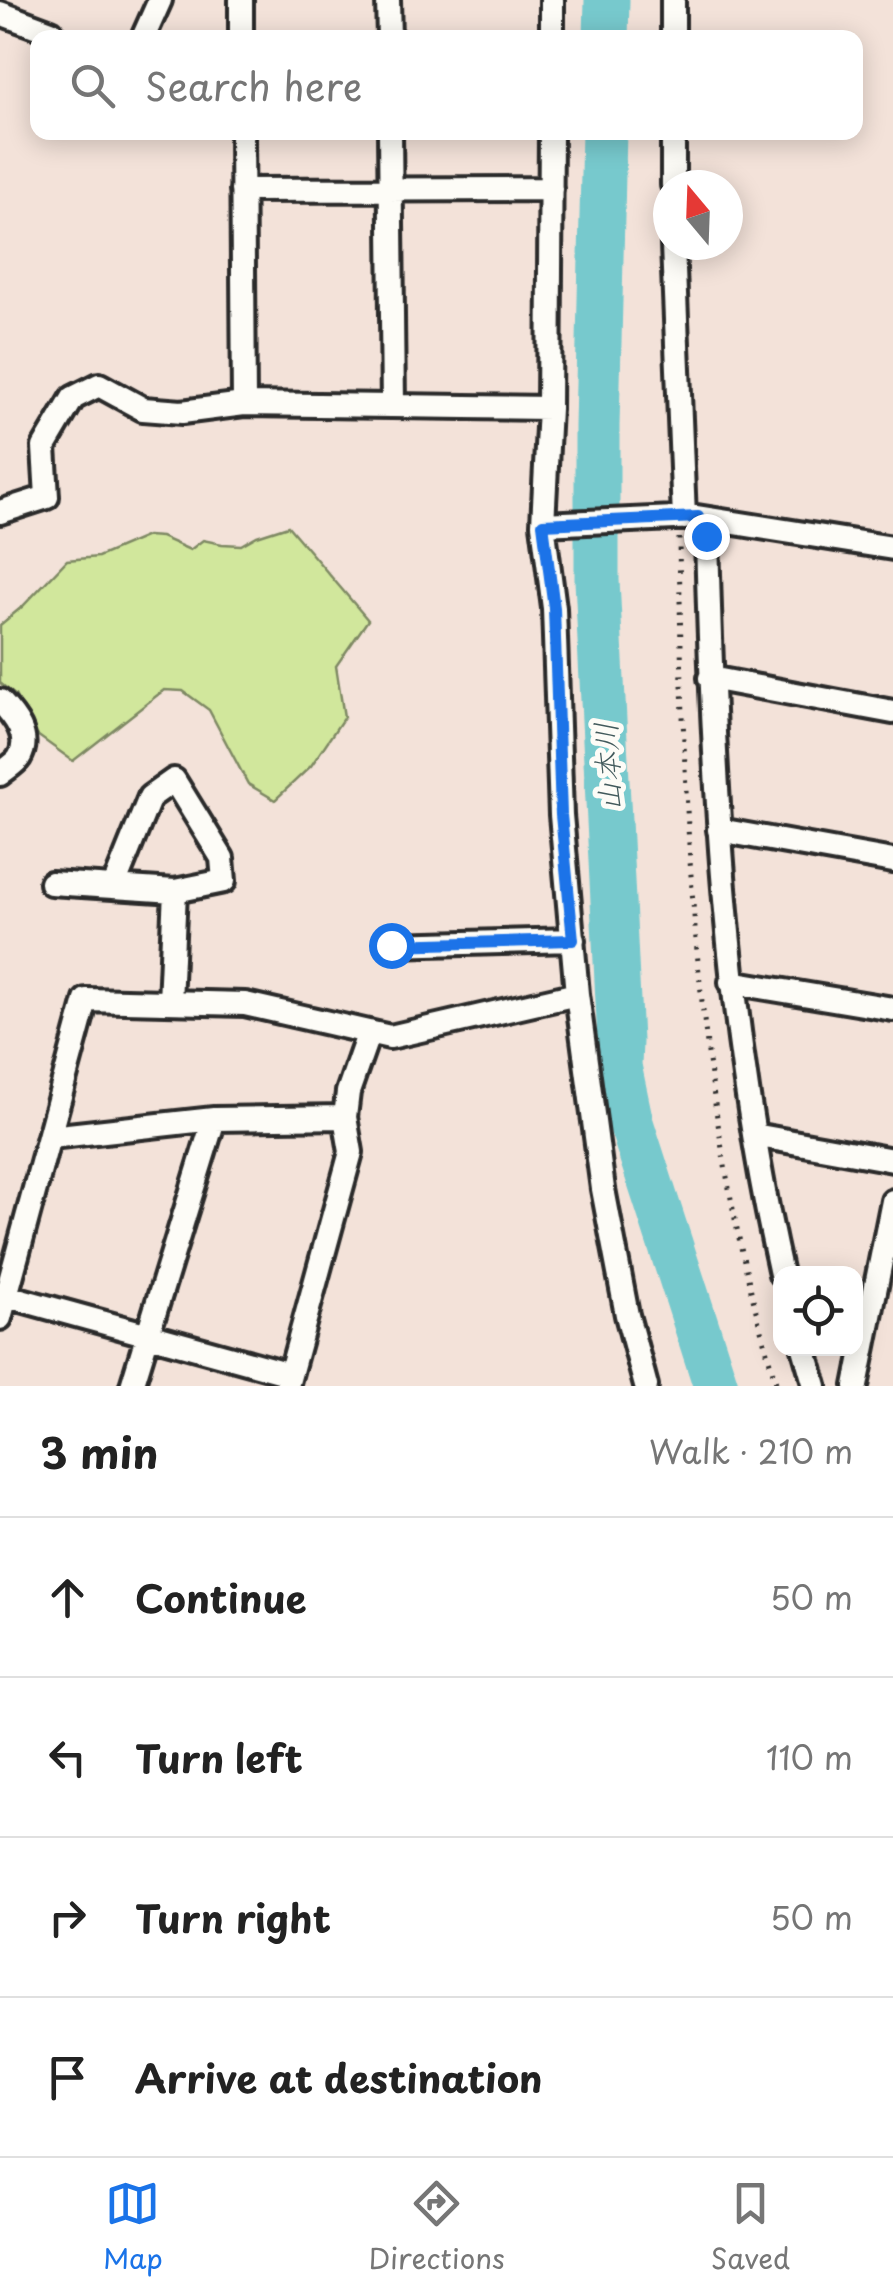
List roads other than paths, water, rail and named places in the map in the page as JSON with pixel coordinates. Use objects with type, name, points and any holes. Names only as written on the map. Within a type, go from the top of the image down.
[{"type":"street","points":[[147,30],[160,0]]},
{"type":"street","points":[[241,0],[241,30]]},
{"type":"street","points":[[388,0],[389,30]]},
{"type":"street","points":[[552,0],[552,30]]},
{"type":"street","points":[[673,0],[673,30]]},
{"type":"street","points":[[0,13],[46,30]]},
{"type":"street","points":[[242,140],[244,404]]},
{"type":"street","points":[[390,140],[392,406]]},
{"type":"street","points":[[551,140],[550,523],[561,815],[578,994],[603,1189],[627,1315],[646,1386]]},
{"type":"street","points":[[673,140],[673,170]]},
{"type":"street","points":[[242,190],[551,189]]},
{"type":"street","points":[[673,260],[684,518],[706,536],[710,678],[731,982],[754,1136],[779,1266]]},
{"type":"street","points":[[0,512],[47,497],[44,447],[73,398],[99,385],[143,409],[182,412],[244,404],[549,408]]},
{"type":"street","points":[[550,523],[684,518],[893,548]]},
{"type":"street","points":[[710,678],[893,712]]},
{"type":"street","points":[[0,700],[18,720],[24,744],[18,760],[0,774]]},
{"type":"street","points":[[51,882],[175,891],[224,881],[222,858],[174,780],[150,797],[114,886]]},
{"type":"street","points":[[719,830],[893,861]]},
{"type":"street","points":[[170,1002],[175,891]]},
{"type":"street","points":[[391,945],[573,940]]},
{"type":"street","points":[[731,982],[893,1008]]},
{"type":"street","points":[[369,1032],[348,1092],[346,1116],[351,1152],[289,1380],[147,1334],[3,1307],[86,1000],[245,1004],[369,1032],[390,1038],[578,994]]},
{"type":"street","points":[[50,1137],[214,1119],[346,1116]]},
{"type":"street","points":[[132,1386],[214,1119]]},
{"type":"street","points":[[754,1136],[893,1160]]},
{"type":"street","points":[[856,1386],[893,1201]]},
{"type":"street","points":[[806,1356],[815,1386]]},
{"type":"waterway","name":"山本川","points":[[606,30],[607,0]]},
{"type":"waterway","name":"山本川","points":[[604,140],[597,580],[619,1066],[631,1123],[716,1386]]}]
